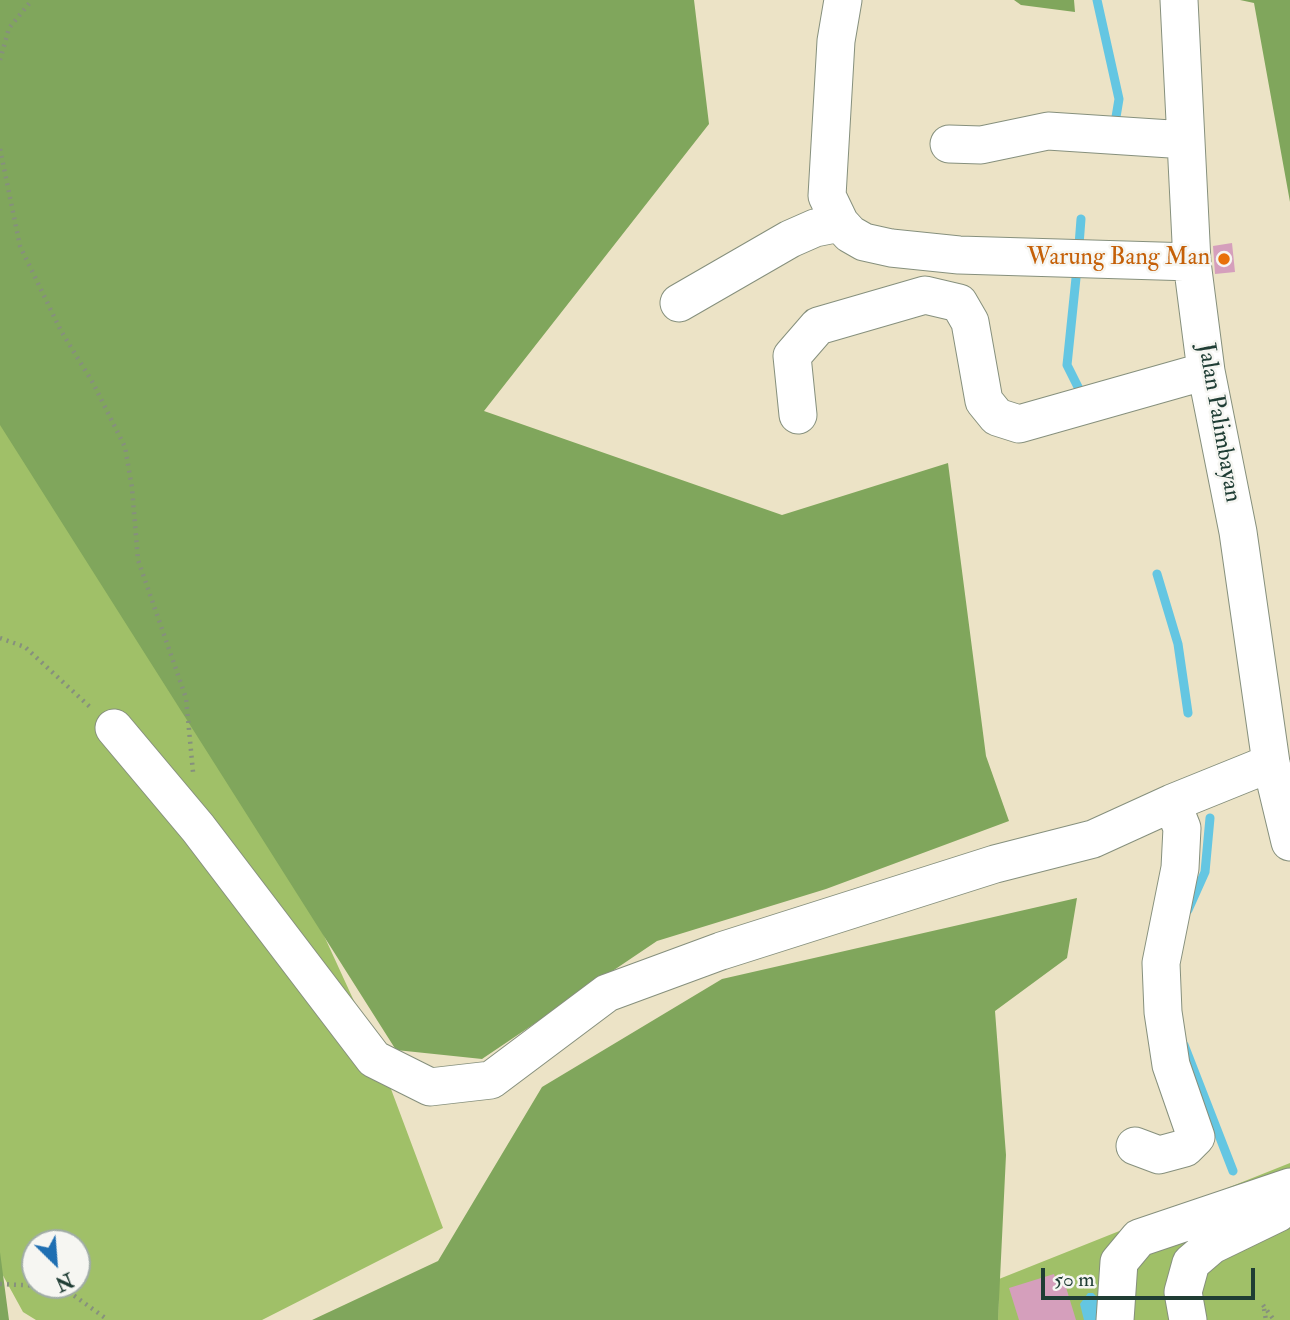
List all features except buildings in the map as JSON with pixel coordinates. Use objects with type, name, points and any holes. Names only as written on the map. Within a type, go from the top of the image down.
[{"type":"street","points":[[843,0],[836,41],[827,196],[840,223],[850,234],[864,242],[946,254],[1192,262]]},
{"type":"street","name":"Jalan Palimbayan","points":[[1179,0],[1192,262],[1206,371],[1238,532],[1271,763],[1290,842]]},
{"type":"street","points":[[949,144],[981,145],[1048,131],[1186,139]]},
{"type":"street","points":[[679,303],[790,239],[815,228],[840,223]]},
{"type":"street","points":[[798,415],[792,356],[818,326],[925,295],[959,303],[970,322],[984,401],[997,417],[1019,424],[1206,371]]},
{"type":"street","points":[[114,728],[198,828],[374,1059],[430,1087],[492,1080],[607,993],[773,934],[995,864],[1093,839],[1271,763]]},
{"type":"street","points":[[1135,1146],[1159,1156],[1185,1148],[1196,1137],[1171,1065],[1163,1012],[1161,963],[1180,868],[1182,828],[1172,803]]},
{"type":"street","points":[[1115,1320],[1119,1262],[1139,1238],[1290,1189]]},
{"type":"street","points":[[1188,1320],[1183,1292],[1191,1263],[1212,1245],[1278,1213],[1290,1189]]},
{"type":"path","points":[[0,61],[9,28],[32,0]]},
{"type":"path","points":[[0,149],[20,246],[61,331],[93,383],[125,447],[132,488],[138,560],[186,698],[193,776]]},
{"type":"path","points":[[0,638],[25,647],[114,728]]},
{"type":"path","points":[[0,1284],[62,1287],[108,1320]]},
{"type":"path","points":[[1266,1320],[1263,1305],[1274,1320]]},
{"type":"green space","points":[[0,0],[694,0],[709,124],[484,411],[782,515],[948,463],[986,756],[1009,821],[826,889],[657,941],[482,1059],[396,1050],[0,425]]},
{"type":"green space","points":[[1014,0],[1074,0],[1075,12],[1021,5]]},
{"type":"green space","points":[[1240,0],[1290,0],[1290,202],[1254,3]]},
{"type":"green space","points":[[0,229],[376,1049],[443,1228],[262,1320],[36,1320],[23,1312],[0,1270]]},
{"type":"green space","points":[[1077,898],[1067,958],[995,1011],[1006,1155],[998,1320],[312,1320],[438,1261],[542,1087],[722,979]]},
{"type":"green space","points":[[1290,1163],[1290,1320],[998,1320],[999,1279]]},
{"type":"green space","points":[[0,1252],[9,1320],[0,1320]]},
{"type":"water","points":[[1088,1293],[1093,1293],[1101,1301],[1109,1320],[1084,1320],[1080,1304]]},
{"type":"waterway","points":[[1097,0],[1119,99],[1115,123]]},
{"type":"waterway","points":[[1079,245],[1081,219]]},
{"type":"waterway","points":[[1076,278],[1067,365],[1080,391]]},
{"type":"waterway","points":[[1157,574],[1178,644],[1188,713]]},
{"type":"waterway","points":[[1188,910],[1205,872],[1210,818]]},
{"type":"waterway","points":[[1184,1045],[1233,1171]]},
{"type":"place","name":"Warung Bang Man","points":[[1224,259]]}]
